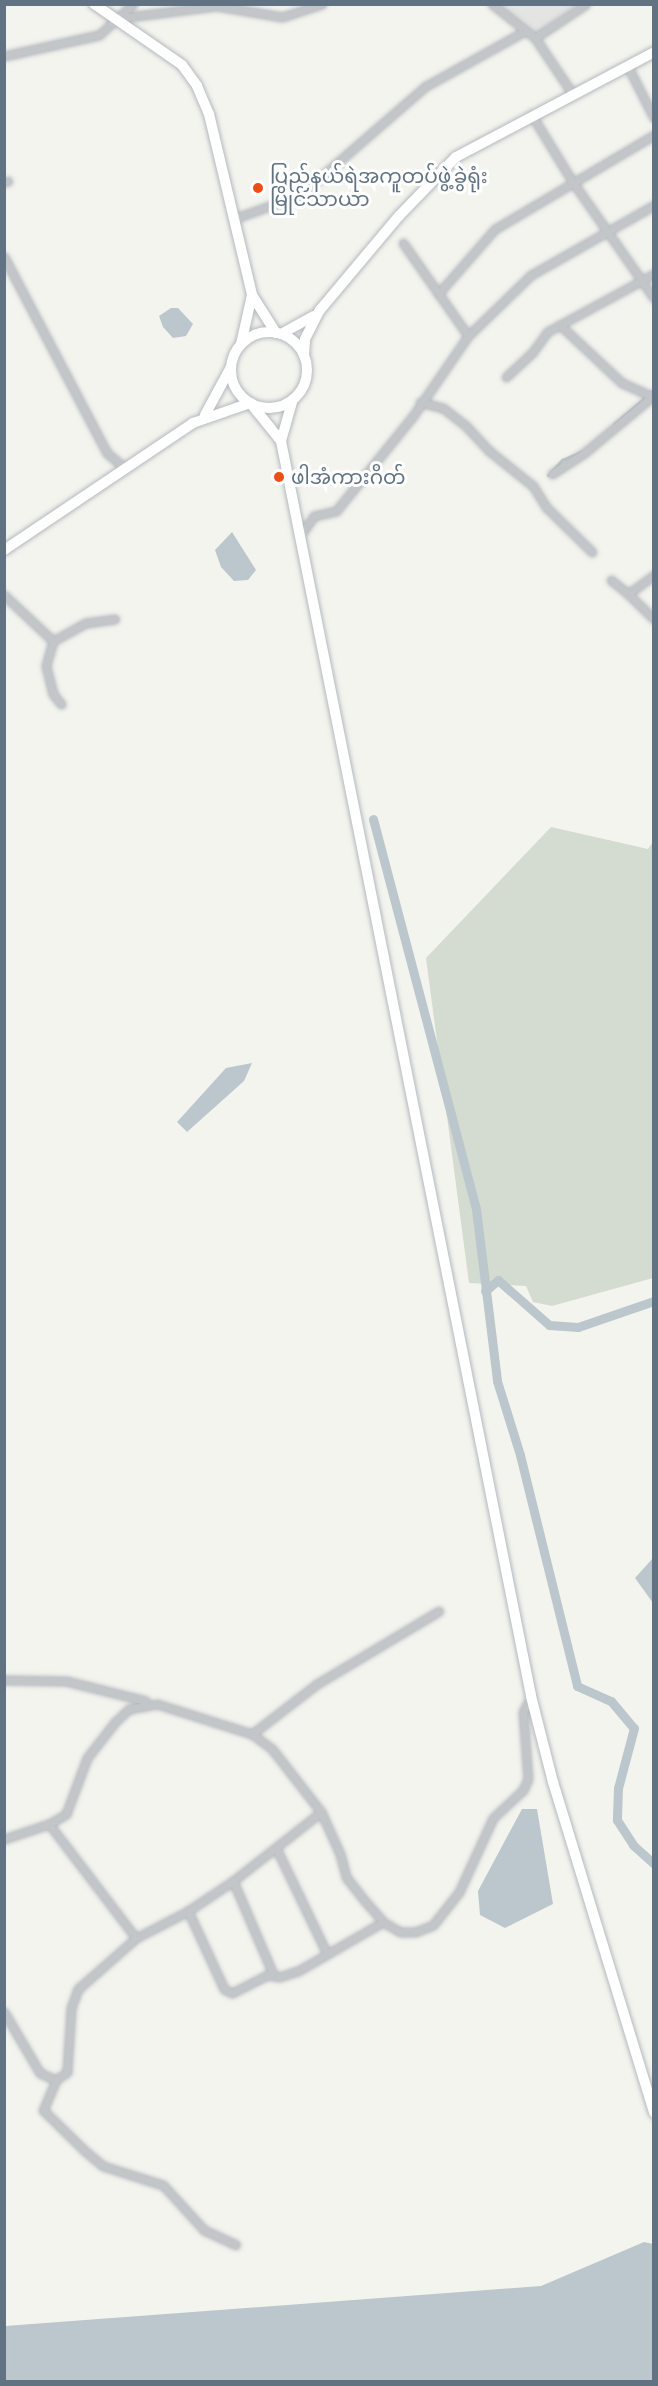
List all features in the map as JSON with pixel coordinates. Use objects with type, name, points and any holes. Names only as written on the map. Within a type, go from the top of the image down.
[{"type":"main road","points":[[94,4],[182,65],[197,86],[236,218],[252,295],[279,333],[304,355]]},
{"type":"main road","points":[[241,345],[260,333],[279,333],[305,322],[320,310],[399,216],[456,158],[531,114],[654,52]]},
{"type":"main road","points":[[205,416],[241,345],[252,295]]},
{"type":"main road","points":[[320,310],[305,339],[306,377],[287,408],[281,441],[531,1696],[553,1782],[654,2113]]},
{"type":"main road","points":[[231,367],[236,387],[281,441]]},
{"type":"main road","points":[[4,550],[205,416],[251,404],[275,408],[295,398]]},
{"type":"street","points":[[4,56],[99,35],[133,4]]},
{"type":"street","points":[[118,20],[216,6],[282,17],[322,4]]},
{"type":"street","points":[[492,4],[535,38],[572,93]]},
{"type":"street","points":[[535,38],[586,4]]},
{"type":"street","points":[[236,218],[300,195],[426,86],[525,31]]},
{"type":"street","points":[[627,65],[654,118]]},
{"type":"street","points":[[531,114],[605,231],[654,298]]},
{"type":"street","points":[[438,294],[495,229],[572,181],[654,135]]},
{"type":"street","points":[[300,537],[314,516],[336,511],[413,416],[420,402],[468,336],[531,275],[654,205]]},
{"type":"street","points":[[403,243],[468,336]]},
{"type":"street","points":[[4,257],[107,453],[125,468]]},
{"type":"street","points":[[506,377],[532,353],[547,332],[654,274]]},
{"type":"street","points":[[552,474],[583,454],[652,395],[622,383],[560,325]]},
{"type":"street","points":[[420,402],[443,408],[465,425],[488,450],[533,486],[547,507],[592,552]]},
{"type":"street","points":[[628,594],[654,575]]},
{"type":"street","points":[[611,580],[654,620]]},
{"type":"street","points":[[4,595],[53,641]]},
{"type":"street","points":[[61,704],[53,694],[46,666],[53,641],[86,624],[115,619]]},
{"type":"street","points":[[252,1734],[317,1684],[439,1611]]},
{"type":"street","points":[[4,1680],[66,1681],[157,1704],[252,1734],[287,1764],[321,1812],[346,1877],[383,1922],[400,1932],[433,1925],[459,1892],[494,1818],[523,1790],[528,1779],[523,1712],[531,1696]]},
{"type":"street","points":[[4,1839],[49,1824],[66,1814],[87,1758],[115,1722],[129,1709],[157,1704]]},
{"type":"street","points":[[236,2245],[204,2230],[163,2185],[103,2166],[44,2110],[45,2099],[56,2080],[67,2072],[71,2008],[78,1989],[136,1938],[188,1911],[233,1881],[321,1812]]},
{"type":"street","points":[[49,1824],[136,1938]]},
{"type":"street","points":[[276,1848],[327,1954]]},
{"type":"street","points":[[233,1881],[273,1974],[279,1977],[298,1971],[383,1922]]},
{"type":"street","points":[[188,1911],[228,1992],[273,1974]]},
{"type":"street","points":[[4,2012],[40,2073],[56,2080]]},
{"type":"shaded area","points":[[493,5],[576,5],[535,34]]},
{"type":"shaded area","points":[[171,308],[178,308],[193,324],[186,336],[173,338],[163,327],[159,316]]},
{"type":"shaded area","points":[[232,532],[256,570],[248,580],[234,581],[221,567],[215,550]]},
{"type":"shaded area","points":[[551,827],[648,849],[654,840],[653,1278],[552,1306],[533,1302],[526,1286],[469,1283],[426,958]]},
{"type":"shaded area","points":[[252,1063],[244,1081],[187,1132],[177,1122],[226,1068]]},
{"type":"shaded area","points":[[653,1558],[653,1603],[635,1578]]},
{"type":"shaded area","points":[[522,1809],[537,1809],[553,1904],[505,1928],[480,1915],[478,1891]]},
{"type":"shaded area","points":[[644,2242],[653,2244],[653,2381],[5,2381],[5,2326],[541,2286]]},
{"type":"waterway","points":[[614,424],[654,390]]},
{"type":"waterway","points":[[548,475],[562,460],[585,450]]},
{"type":"waterway","points":[[373,819],[476,1209],[497,1381],[520,1455],[577,1686],[611,1701],[634,1728],[618,1788],[617,1820],[633,1845],[654,1864]]},
{"type":"waterway","points":[[485,1291],[498,1280],[549,1325],[578,1327],[654,1301]]},
{"type":"place","name":"ပြည်နယ်ရဲအကူတပ်ဖွဲ့ခွဲရုံး မြိုင်သာယာ","points":[[258,188]]},
{"type":"place","name":"ဖါအံကားဂိတ်","points":[[279,477]]}]
